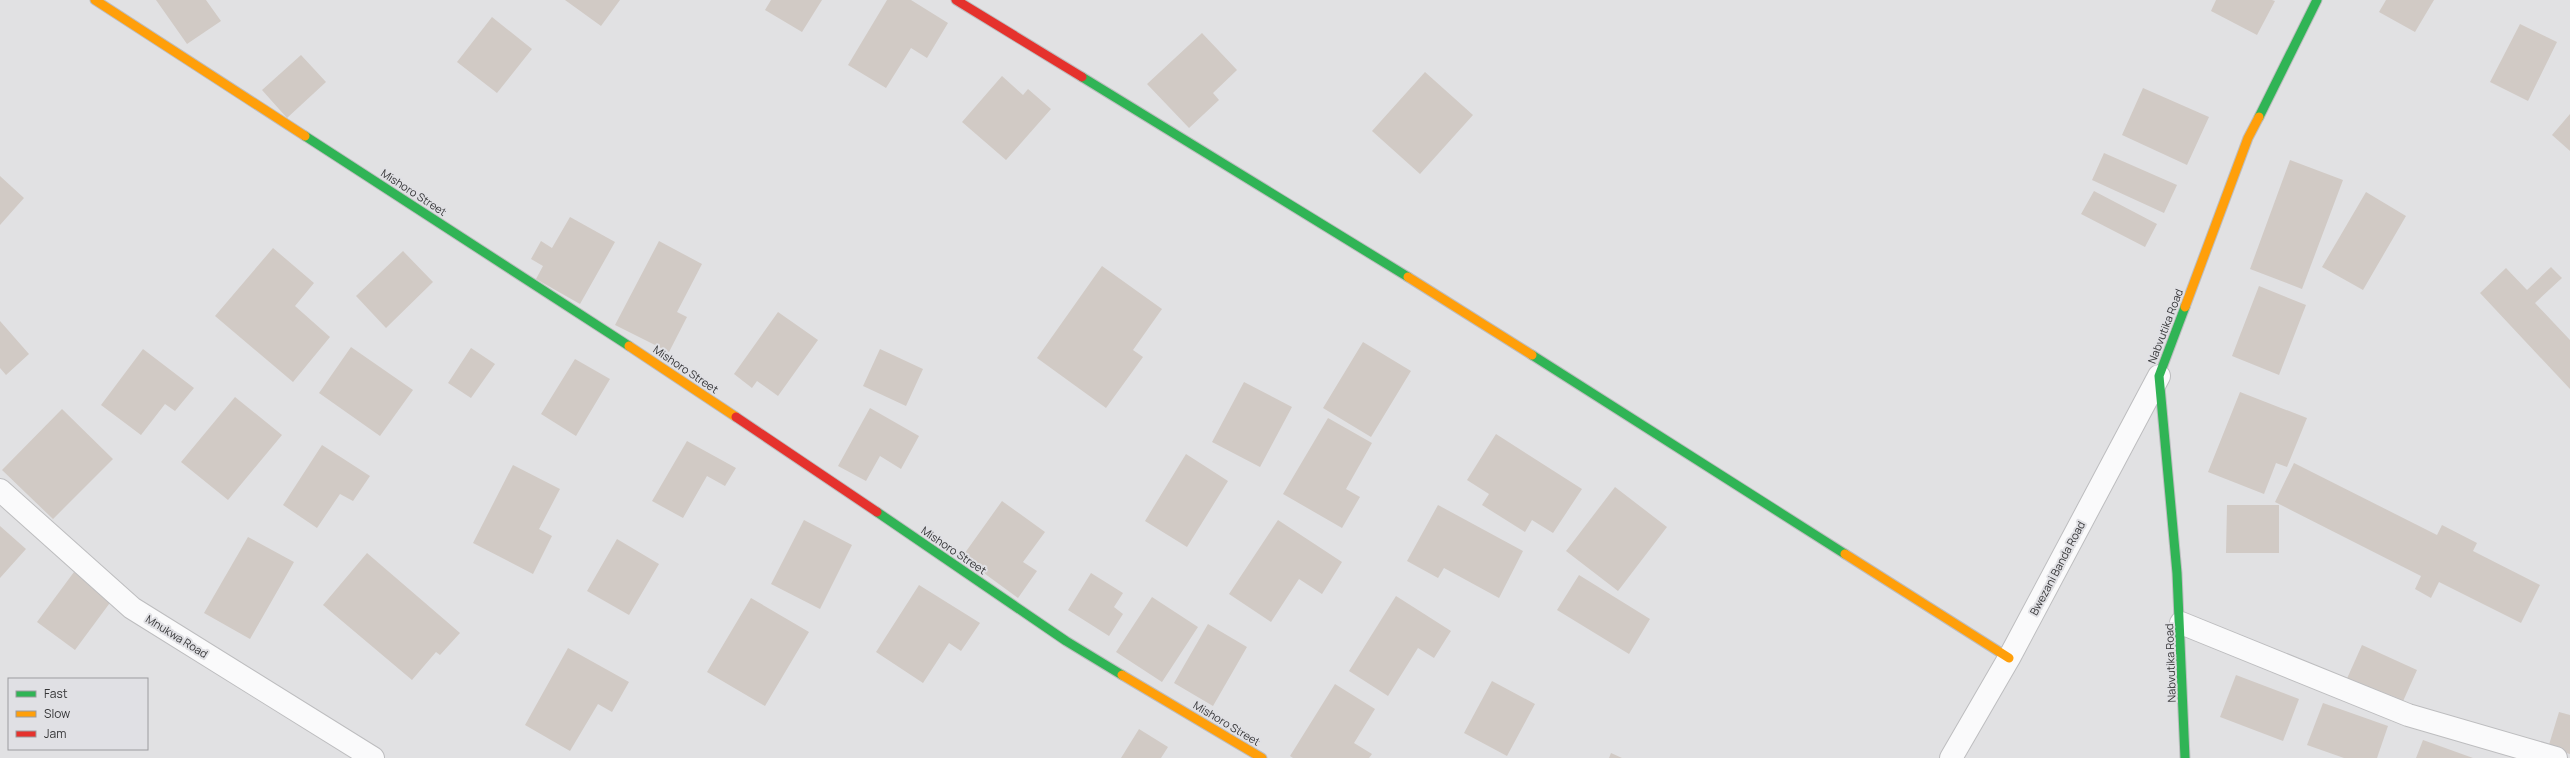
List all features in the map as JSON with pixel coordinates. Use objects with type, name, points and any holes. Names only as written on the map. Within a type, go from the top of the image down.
[{"type":"street","name":"Mishoro Street","points":[[96,0],[672,374],[1066,641],[1262,758]]},
{"type":"street","points":[[956,0],[1449,302],[2009,658]]},
{"type":"street","name":"Nabvutika Road","points":[[2185,758],[2181,623],[2159,376],[2248,138],[2317,0]]},
{"type":"street","name":"Bwezani Banda Road","points":[[1951,758],[2009,658],[2159,376]]},
{"type":"street","name":"Mnukwa Road","points":[[0,490],[132,608],[373,758]]},
{"type":"street","points":[[2181,623],[2408,715],[2556,758]]},
{"type":"building","points":[[156,0],[206,0],[221,21],[187,44]]},
{"type":"building","points":[[565,0],[620,0],[601,26]]},
{"type":"building","points":[[771,0],[822,0],[802,32],[765,10]]},
{"type":"building","points":[[887,0],[911,0],[948,23],[927,58],[911,48],[886,88],[848,65]]},
{"type":"building","points":[[2216,0],[2275,1],[2257,35],[2211,11]]},
{"type":"building","points":[[2386,0],[2434,0],[2415,32],[2379,12]]},
{"type":"building","points":[[492,17],[532,49],[497,93],[457,62]]},
{"type":"building","points":[[2520,24],[2557,42],[2528,101],[2490,82]]},
{"type":"building","points":[[1202,33],[1237,70],[1213,93],[1219,100],[1189,128],[1147,84]]},
{"type":"building","points":[[301,55],[326,82],[287,118],[262,90]]},
{"type":"building","points":[[1425,72],[1473,115],[1420,174],[1372,131]]},
{"type":"building","points":[[1002,76],[1023,95],[1028,89],[1051,109],[1006,160],[962,122]]},
{"type":"building","points":[[2143,88],[2209,117],[2187,165],[2122,135]]},
{"type":"building","points":[[2570,114],[2570,151],[2552,135]]},
{"type":"building","points":[[2104,153],[2177,185],[2164,213],[2092,180]]},
{"type":"building","points":[[2290,160],[2343,180],[2302,289],[2250,269]]},
{"type":"building","points":[[0,176],[24,198],[0,225]]},
{"type":"building","points":[[2094,191],[2157,224],[2145,247],[2081,214]]},
{"type":"building","points":[[2366,192],[2406,216],[2363,290],[2322,267]]},
{"type":"building","points":[[570,217],[615,242],[580,304],[536,279],[543,266],[531,259],[541,241],[552,248]]},
{"type":"building","points":[[659,241],[702,264],[677,312],[687,317],[669,352],[615,325]]},
{"type":"building","points":[[273,248],[314,283],[295,306],[330,337],[293,382],[215,316]]},
{"type":"building","points":[[403,251],[433,282],[386,328],[356,296]]},
{"type":"building","points":[[1102,266],[1162,309],[1133,350],[1143,357],[1106,408],[1037,358]]},
{"type":"building","points":[[2551,267],[2562,278],[2535,303],[2570,340],[2570,389],[2480,293],[2506,268],[2527,290]]},
{"type":"building","points":[[2259,286],[2306,305],[2279,375],[2232,356]]},
{"type":"building","points":[[778,312],[818,340],[778,396],[757,381],[752,388],[734,374]]},
{"type":"building","points":[[0,321],[29,354],[6,375],[0,368]]},
{"type":"building","points":[[1363,342],[1411,371],[1371,437],[1323,408]]},
{"type":"building","points":[[351,347],[413,390],[380,436],[319,393]]},
{"type":"building","points":[[471,348],[495,364],[471,398],[448,383]]},
{"type":"building","points":[[143,349],[194,388],[175,411],[165,404],[141,435],[101,405]]},
{"type":"building","points":[[880,349],[923,369],[906,406],[863,386]]},
{"type":"building","points":[[575,359],[610,379],[576,436],[541,414]]},
{"type":"building","points":[[1244,382],[1292,407],[1260,467],[1212,442]]},
{"type":"building","points":[[2240,392],[2307,418],[2287,467],[2276,463],[2264,494],[2208,472]]},
{"type":"building","points":[[235,397],[282,435],[228,500],[181,462]]},
{"type":"building","points":[[870,408],[919,436],[901,469],[880,456],[866,481],[838,466]]},
{"type":"building","points":[[62,409],[113,459],[53,519],[2,470]]},
{"type":"building","points":[[1328,418],[1372,443],[1346,489],[1360,497],[1342,528],[1283,494]]},
{"type":"building","points":[[1496,434],[1582,489],[1553,533],[1532,520],[1525,532],[1482,505],[1489,494],[1467,480]]},
{"type":"building","points":[[687,441],[736,468],[725,486],[707,476],[683,518],[652,501]]},
{"type":"building","points":[[322,445],[370,476],[353,501],[340,494],[317,528],[283,505]]},
{"type":"building","points":[[1186,454],[1228,481],[1187,547],[1145,521]]},
{"type":"building","points":[[2294,463],[2437,535],[2442,525],[2477,543],[2473,551],[2540,585],[2521,623],[2439,582],[2431,598],[2415,589],[2421,576],[2275,502]]},
{"type":"building","points":[[513,465],[560,489],[539,529],[552,536],[533,574],[473,543]]},
{"type":"building","points":[[1615,487],[1667,527],[1618,591],[1566,551]]},
{"type":"building","points":[[1002,501],[1045,532],[1023,562],[1037,571],[1018,598],[962,557]]},
{"type":"building","points":[[1438,505],[1523,551],[1499,598],[1444,568],[1438,578],[1407,561]]},
{"type":"building","points":[[2227,505],[2279,505],[2279,553],[2226,553]]},
{"type":"building","points":[[804,520],[852,545],[820,609],[771,584]]},
{"type":"building","points":[[1278,520],[1342,562],[1322,594],[1299,579],[1271,622],[1229,594]]},
{"type":"building","points":[[0,526],[26,549],[0,578]]},
{"type":"building","points":[[248,537],[294,562],[250,639],[204,613]]},
{"type":"building","points":[[617,539],[659,564],[629,615],[587,591]]},
{"type":"building","points":[[367,553],[460,633],[440,655],[436,652],[412,680],[323,605]]},
{"type":"building","points":[[74,572],[112,600],[75,650],[37,622]]},
{"type":"building","points":[[1091,573],[1123,593],[1114,607],[1123,614],[1109,636],[1068,610]]},
{"type":"building","points":[[1579,575],[1650,619],[1629,654],[1557,610]]},
{"type":"building","points":[[919,585],[980,623],[961,651],[949,643],[923,683],[876,652]]},
{"type":"building","points":[[1396,596],[1451,631],[1434,658],[1418,648],[1388,696],[1349,671]]},
{"type":"building","points":[[1152,597],[1198,627],[1162,682],[1116,652]]},
{"type":"building","points":[[751,598],[809,632],[765,706],[707,672]]},
{"type":"building","points":[[1208,624],[1247,647],[1213,706],[1174,683]]},
{"type":"building","points":[[2362,645],[2417,670],[2400,708],[2345,683]]},
{"type":"building","points":[[568,648],[629,682],[612,712],[598,704],[570,751],[525,725]]},
{"type":"building","points":[[2236,675],[2299,699],[2283,741],[2220,717]]},
{"type":"building","points":[[1492,681],[1535,704],[1507,756],[1464,733]]},
{"type":"building","points":[[1335,684],[1375,709],[1354,743],[1372,754],[1369,758],[1293,758],[1290,756]]},
{"type":"building","points":[[2323,703],[2388,726],[2377,758],[2344,758],[2307,745]]},
{"type":"building","points":[[2559,712],[2570,715],[2570,754],[2548,748]]},
{"type":"building","points":[[1139,729],[1168,747],[1161,758],[1121,758]]},
{"type":"building","points":[[2423,740],[2473,758],[2416,758]]},
{"type":"building","points":[[1611,753],[1622,758],[1609,758]]},
{"type":"traffic: fast","points":[[2259,117],[2317,0]]},
{"type":"traffic: fast","points":[[1082,77],[1408,277]]},
{"type":"traffic: fast","points":[[305,136],[629,346]]},
{"type":"traffic: fast","points":[[2185,307],[2159,376],[2177,573],[2185,758]]},
{"type":"traffic: fast","points":[[1532,355],[1845,554]]},
{"type":"traffic: fast","points":[[877,512],[1066,641],[1122,675]]},
{"type":"traffic: slow","points":[[95,0],[305,136]]},
{"type":"traffic: slow","points":[[2185,307],[2248,138],[2259,117]]},
{"type":"traffic: slow","points":[[1408,277],[1532,355]]},
{"type":"traffic: slow","points":[[629,346],[736,417]]},
{"type":"traffic: slow","points":[[1845,554],[2009,658]]},
{"type":"traffic: slow","points":[[1122,675],[1262,758]]},
{"type":"traffic: jam","points":[[956,0],[1082,77]]},
{"type":"traffic: jam","points":[[736,417],[877,512]]}]
